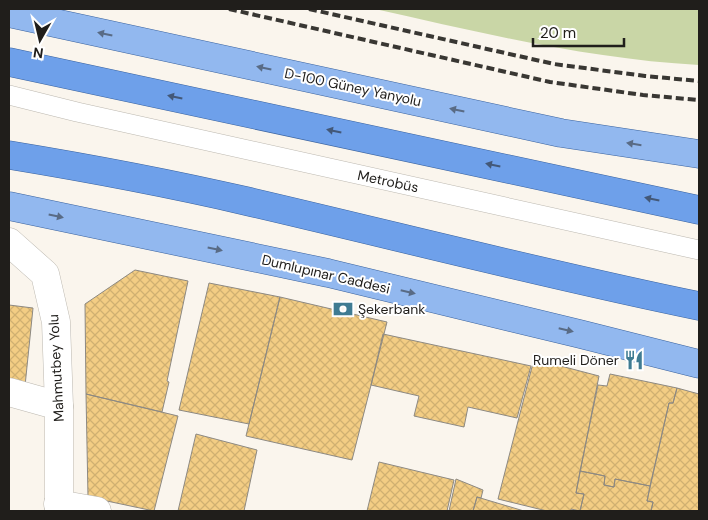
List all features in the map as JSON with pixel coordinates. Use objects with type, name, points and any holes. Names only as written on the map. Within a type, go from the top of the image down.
[{"type":"highway","points":[[9,62],[697,209]]},
{"type":"highway","points":[[9,155],[88,168],[244,200],[609,288],[699,306]]},
{"type":"highway","points":[[609,288],[699,319]]},
{"type":"main road","name":"D-100 Güney Yanyolu","points":[[9,13],[562,133],[699,154]]},
{"type":"main road","name":"Dumlupınar Caddesi","points":[[9,206],[328,273],[699,364]]},
{"type":"main road","name":"Mahmutbey Yolu","points":[[9,242],[45,274],[56,322],[59,406],[59,508]]},
{"type":"main road","points":[[9,392],[59,406]]},
{"type":"main road","points":[[59,508],[98,511]]},
{"type":"lane","name":"Metrobüs","points":[[9,95],[77,112],[699,250]]},
{"type":"lane","name":"Metrobüs","points":[[9,101],[77,112]]},
{"type":"green space","points":[[375,9],[699,9],[699,65],[658,62],[576,51],[496,36]]},
{"type":"building","points":[[135,270],[188,281],[162,412],[86,394],[85,304]]},
{"type":"building","points":[[209,283],[280,297],[249,424],[179,410]]},
{"type":"building","points":[[280,297],[387,322],[352,460],[246,436]]},
{"type":"building","points":[[9,305],[33,308],[25,386],[9,382]]},
{"type":"building","points":[[383,334],[531,366],[517,418],[468,407],[464,427],[414,416],[419,396],[371,385]]},
{"type":"building","points":[[534,359],[599,376],[576,493],[584,494],[580,511],[571,509],[571,511],[547,511],[498,499]]},
{"type":"building","points":[[610,374],[677,388],[673,403],[669,403],[650,486],[615,479],[614,487],[604,485],[605,476],[580,471],[598,385],[607,386]]},
{"type":"building","points":[[677,388],[699,394],[699,511],[651,511],[653,502],[647,501],[669,403],[673,403]]},
{"type":"building","points":[[86,394],[178,416],[154,511],[88,497]]},
{"type":"building","points":[[196,434],[257,450],[244,511],[178,511]]},
{"type":"building","points":[[379,462],[454,480],[447,511],[367,511]]},
{"type":"building","points":[[580,471],[605,476],[604,485],[614,487],[615,479],[650,486],[647,501],[653,502],[651,511],[580,511],[584,494],[576,493]]},
{"type":"building","points":[[456,479],[483,490],[481,498],[477,497],[473,511],[449,511]]},
{"type":"building","points":[[477,497],[524,511],[473,511]]},
{"type":"railway","points":[[229,9],[550,82],[643,95],[699,100]]},
{"type":"railway","points":[[309,9],[554,64],[699,81]]},
{"type":"place","name":"Şekerbank","points":[[343,309]]},
{"type":"place","name":"Rumeli Döner","points":[[634,360]]}]
